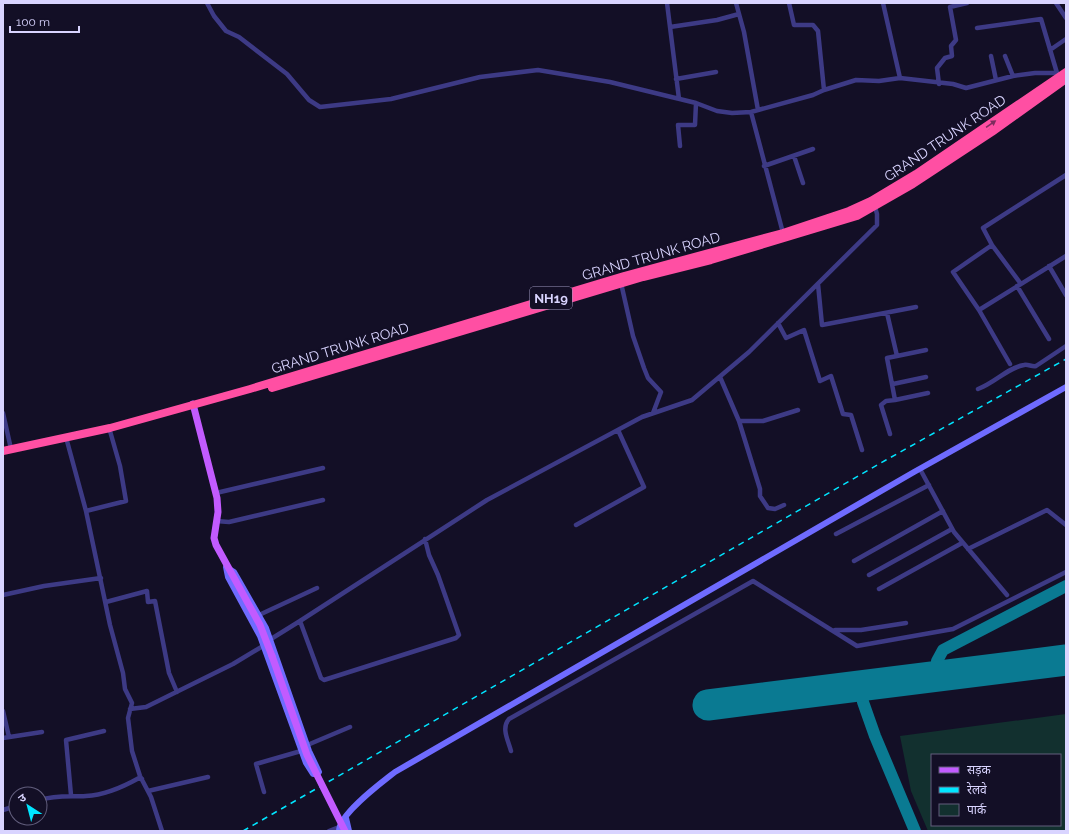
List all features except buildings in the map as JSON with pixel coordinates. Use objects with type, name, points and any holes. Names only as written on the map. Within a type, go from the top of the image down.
[{"type":"highway","name":"GRAND TRUNK ROAD","points":[[3,455],[110,431],[621,283],[782,239],[857,216],[875,207],[992,132],[1062,75]]},
{"type":"highway","name":"GRAND TRUNK ROAD","points":[[7,450],[110,428],[194,407],[624,276],[782,232],[849,211],[871,201],[948,153],[1062,75]]},
{"type":"main road","points":[[341,830],[346,818],[368,793],[395,772],[920,469],[1066,387]]},
{"type":"main road","points":[[194,407],[216,493],[218,512],[214,538],[226,567],[260,625],[307,755],[341,830]]},
{"type":"main road","points":[[226,567],[234,572],[259,615],[270,639],[307,745],[319,772],[317,774],[313,774],[309,769],[300,749],[263,646],[251,617],[228,577],[226,567]]},
{"type":"main road","points":[[346,818],[348,831]]},
{"type":"street","points":[[207,3],[214,16],[226,31],[239,37],[287,74],[309,100],[320,107],[391,99],[480,77],[538,70],[610,82],[696,103],[717,111],[732,113],[751,112],[813,95],[856,80],[900,78],[939,84],[953,84],[966,88],[1013,76],[1036,73],[1062,75]]},
{"type":"street","points":[[667,3],[679,99]]},
{"type":"street","points":[[736,3],[758,110]]},
{"type":"street","points":[[789,3],[794,25],[813,25],[818,31],[824,90]]},
{"type":"street","points":[[883,3],[900,78]]},
{"type":"street","points":[[939,84],[937,68],[945,58],[952,56],[951,46],[956,40],[950,7],[967,3]]},
{"type":"street","points":[[1056,3],[1065,16]]},
{"type":"street","points":[[670,27],[717,20],[739,14]]},
{"type":"street","points":[[977,28],[1041,19],[1050,50],[1062,75]]},
{"type":"street","points":[[1050,50],[1066,39]]},
{"type":"street","points":[[991,56],[996,80]]},
{"type":"street","points":[[1005,56],[1013,76]]},
{"type":"street","points":[[676,79],[716,72]]},
{"type":"street","points":[[680,146],[678,124],[695,124],[696,103]]},
{"type":"street","points":[[751,112],[782,232]]},
{"type":"street","points":[[764,166],[813,149]]},
{"type":"street","points":[[794,156],[803,183]]},
{"type":"street","points":[[1049,339],[1019,285],[992,245],[983,228],[1066,175]]},
{"type":"street","points":[[270,639],[487,500],[618,430],[653,413],[692,400],[720,377],[778,323],[877,225],[877,214],[875,207]]},
{"type":"street","points":[[992,245],[953,272],[979,310],[1010,364]]},
{"type":"street","points":[[979,310],[1066,256]]},
{"type":"street","points":[[1049,266],[1066,295]]},
{"type":"street","points":[[621,283],[633,336],[644,368],[648,378],[661,392],[653,413]]},
{"type":"street","points":[[818,284],[822,325],[916,307]]},
{"type":"street","points":[[887,313],[896,356]]},
{"type":"street","points":[[778,323],[786,338],[804,330],[820,381],[831,376],[843,414],[851,416],[862,450]]},
{"type":"street","points":[[978,389],[993,383],[1014,368],[1026,364],[1036,366],[1066,346]]},
{"type":"street","points":[[895,400],[888,358],[926,350]]},
{"type":"street","points":[[720,377],[739,421],[760,489],[760,496],[768,508],[775,509],[784,505]]},
{"type":"street","points":[[893,384],[926,377]]},
{"type":"street","points":[[890,434],[881,405],[886,401],[928,392]]},
{"type":"street","points":[[739,421],[763,421],[798,410]]},
{"type":"street","points":[[3,413],[7,450]]},
{"type":"street","points":[[576,525],[644,487],[618,430]]},
{"type":"street","points":[[86,511],[126,501],[120,466],[110,431]]},
{"type":"street","points":[[67,441],[86,511],[125,688],[132,702],[128,718],[128,733],[132,751],[162,831]]},
{"type":"street","points":[[216,493],[323,468]]},
{"type":"street","points":[[920,469],[952,529],[962,544],[1008,595]]},
{"type":"street","points":[[836,534],[929,485]]},
{"type":"street","points":[[216,521],[230,522],[323,500]]},
{"type":"street","points":[[968,549],[1047,510],[1066,525]]},
{"type":"street","points":[[854,561],[943,511]]},
{"type":"street","points":[[870,575],[952,529]]},
{"type":"street","points":[[300,621],[315,666],[321,678],[324,680],[456,638],[459,635],[436,569],[429,555],[425,539]]},
{"type":"street","points":[[879,589],[962,544]]},
{"type":"street","points":[[511,751],[505,730],[505,724],[509,719],[753,581],[857,646],[953,629],[1066,572]]},
{"type":"street","points":[[3,595],[44,586],[101,578]]},
{"type":"street","points":[[259,615],[317,588]]},
{"type":"street","points":[[106,602],[147,591],[148,602],[155,601],[169,673],[177,692]]},
{"type":"street","points":[[829,629],[847,631],[906,623]]},
{"type":"street","points":[[130,709],[146,707],[233,664],[263,646]]},
{"type":"street","points":[[3,711],[9,737]]},
{"type":"street","points":[[264,792],[256,764],[300,749],[350,727]]},
{"type":"street","points":[[71,795],[66,740],[104,731]]},
{"type":"street","points":[[3,738],[42,732]]},
{"type":"street","points":[[148,791],[208,777]]},
{"type":"street","points":[[48,797],[71,795],[87,796],[107,792],[124,786],[139,778],[142,779]]},
{"type":"street","points":[[329,831],[341,830]]},
{"type":"green space","points":[[1066,714],[1066,831],[928,831],[911,791],[900,736]]},
{"type":"taxiway","points":[[957,674],[946,673],[939,668],[937,661],[943,650],[1066,586]]},
{"type":"taxiway","points":[[861,687],[863,702],[875,736],[915,831]]},
{"type":"runway","points":[[708,705],[1066,660]]},
{"type":"railway","points":[[243,831],[886,460],[1066,359]]}]
